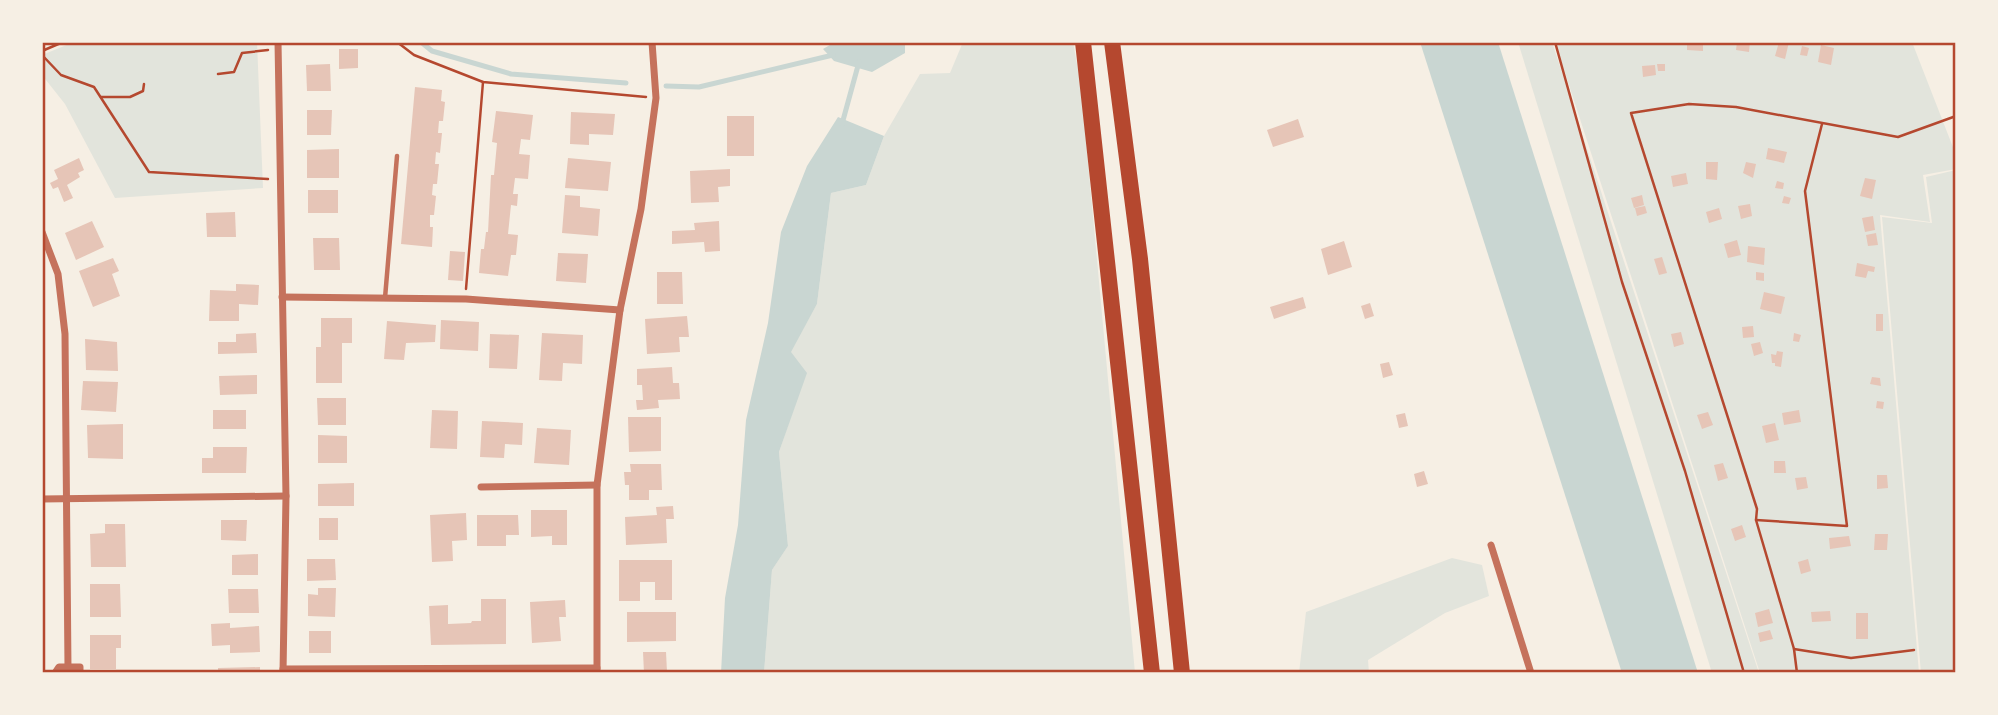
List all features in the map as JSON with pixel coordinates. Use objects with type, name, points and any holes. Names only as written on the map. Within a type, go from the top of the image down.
[{"type":"highway","points":[[1083,42],[1152,673]]},
{"type":"highway","points":[[1112,42],[1141,272],[1182,673]]},
{"type":"street","points":[[278,45],[286,496],[283,671],[597,671],[597,485],[620,310],[641,209],[656,98],[652,42]]},
{"type":"street","points":[[42,232],[58,274],[65,334],[68,668]]},
{"type":"street","points":[[282,297],[466,299],[620,310]]},
{"type":"street","points":[[481,487],[597,485]]},
{"type":"street","points":[[42,499],[286,496]]},
{"type":"street","points":[[1491,545],[1531,673]]},
{"type":"street","points":[[55,673],[58,667],[79,667],[80,673]]},
{"type":"lane","points":[[385,298],[397,156]]},
{"type":"path","points":[[63,42],[42,53],[61,75],[94,87],[149,172],[281,180]]},
{"type":"path","points":[[397,42],[414,55],[483,82],[656,98]]},
{"type":"path","points":[[1555,42],[1622,282],[1685,471],[1744,673]]},
{"type":"path","points":[[218,74],[234,72],[242,53],[278,45]]},
{"type":"path","points":[[466,299],[483,82]]},
{"type":"path","points":[[101,97],[131,97],[143,91],[144,84]]},
{"type":"path","points":[[1797,673],[1794,649],[1756,520],[1757,509],[1631,113],[1689,104],[1736,107],[1898,137],[1956,116]]},
{"type":"path","points":[[1756,520],[1847,526],[1805,191],[1822,124]]},
{"type":"path","points":[[1794,649],[1850,658],[1914,650]]},
{"type":"shaded area","points":[[74,42],[257,42],[263,188],[115,198],[65,104],[42,75],[42,55]]},
{"type":"shaded area","points":[[835,42],[905,42],[905,53],[872,72],[834,61],[823,49]]},
{"type":"shaded area","points":[[963,42],[1073,42],[1081,86],[1135,673],[764,673],[772,570],[788,546],[779,452],[806,373],[790,352],[817,304],[831,193],[866,185],[884,136],[920,74],[950,73]]},
{"type":"shaded area","points":[[1420,42],[1498,42],[1698,673],[1622,673]]},
{"type":"shaded area","points":[[1518,42],[1552,42],[1759,673],[1712,673]]},
{"type":"shaded area","points":[[1555,42],[1912,42],[1956,155],[1956,169],[1923,175],[1930,222],[1880,215],[1919,673],[1760,673]]},
{"type":"shaded area","points":[[838,117],[884,136],[866,185],[831,193],[817,304],[791,352],[807,373],[779,452],[788,546],[772,570],[764,673],[721,673],[725,598],[738,525],[746,420],[768,323],[781,232],[807,166]]},
{"type":"shaded area","points":[[1956,170],[1956,673],[1921,673],[1882,217],[1932,223],[1926,177]]},
{"type":"shaded area","points":[[1452,558],[1482,565],[1489,596],[1445,613],[1368,660],[1369,673],[1299,673],[1306,612]]},
{"type":"building","points":[[1687,42],[1703,42],[1703,51],[1687,50]]},
{"type":"building","points":[[1737,42],[1750,42],[1749,52],[1736,50]]},
{"type":"building","points":[[1779,42],[1789,42],[1785,59],[1775,56]]},
{"type":"building","points":[[1821,45],[1834,48],[1831,65],[1818,62]]},
{"type":"building","points":[[1802,46],[1809,48],[1807,56],[1800,55]]},
{"type":"building","points":[[339,49],[358,49],[358,68],[339,69]]},
{"type":"building","points":[[330,64],[331,91],[307,91],[306,65]]},
{"type":"building","points":[[1657,64],[1665,64],[1665,71],[1658,71]]},
{"type":"building","points":[[1655,65],[1656,75],[1643,77],[1642,66]]},
{"type":"building","points":[[415,87],[442,90],[441,101],[445,102],[443,121],[439,121],[438,133],[442,133],[440,153],[436,152],[435,164],[439,164],[437,184],[433,184],[432,195],[436,196],[434,215],[430,215],[430,227],[433,227],[432,247],[401,244]]},
{"type":"building","points":[[307,110],[332,110],[331,135],[307,135]]},
{"type":"building","points":[[496,111],[533,115],[530,140],[521,139],[519,154],[530,155],[528,179],[515,178],[513,194],[518,194],[517,206],[511,205],[508,234],[518,235],[516,255],[511,255],[508,276],[479,273],[481,249],[484,249],[488,232],[491,175],[494,175],[497,143],[492,142]]},
{"type":"building","points":[[571,112],[615,114],[613,135],[589,134],[589,145],[570,144]]},
{"type":"building","points":[[727,116],[754,116],[754,156],[727,156]]},
{"type":"building","points":[[1298,119],[1304,137],[1273,147],[1267,130]]},
{"type":"building","points":[[1768,148],[1787,152],[1784,163],[1766,159]]},
{"type":"building","points":[[339,149],[339,178],[307,178],[307,150]]},
{"type":"building","points":[[79,158],[84,170],[78,173],[80,177],[67,185],[73,198],[64,202],[58,187],[53,189],[50,183],[58,179],[54,170]]},
{"type":"building","points":[[568,158],[611,162],[608,191],[565,188]]},
{"type":"building","points":[[1706,162],[1718,162],[1717,180],[1706,179]]},
{"type":"building","points":[[1746,162],[1756,164],[1753,178],[1743,173]]},
{"type":"building","points":[[730,169],[730,186],[718,187],[719,202],[691,203],[690,171]]},
{"type":"building","points":[[1686,173],[1688,184],[1673,187],[1671,176]]},
{"type":"building","points":[[1865,178],[1876,180],[1872,199],[1860,196]]},
{"type":"building","points":[[1777,181],[1784,183],[1783,189],[1775,188]]},
{"type":"building","points":[[308,190],[338,190],[338,213],[308,213]]},
{"type":"building","points":[[565,195],[580,196],[580,207],[600,209],[598,236],[562,233]]},
{"type":"building","points":[[1642,195],[1644,205],[1634,208],[1631,198]]},
{"type":"building","points":[[1784,196],[1791,198],[1789,204],[1782,203]]},
{"type":"building","points":[[1750,204],[1752,216],[1741,219],[1738,206]]},
{"type":"building","points":[[1645,206],[1647,213],[1637,216],[1635,208]]},
{"type":"building","points":[[1719,208],[1722,219],[1709,223],[1706,212]]},
{"type":"building","points":[[235,212],[236,237],[207,237],[206,213]]},
{"type":"building","points":[[1873,216],[1875,230],[1865,232],[1862,218]]},
{"type":"building","points":[[92,221],[104,247],[76,260],[65,233]]},
{"type":"building","points":[[719,221],[720,251],[705,252],[704,242],[672,244],[672,231],[695,230],[694,223]]},
{"type":"building","points":[[1876,233],[1878,245],[1868,246],[1866,235]]},
{"type":"building","points":[[313,238],[339,238],[340,270],[314,270]]},
{"type":"building","points":[[1737,240],[1741,255],[1728,258],[1724,244]]},
{"type":"building","points":[[1344,241],[1352,267],[1328,275],[1321,249]]},
{"type":"building","points":[[1748,246],[1765,248],[1764,265],[1747,262]]},
{"type":"building","points":[[450,251],[465,252],[463,281],[448,280]]},
{"type":"building","points":[[558,253],[588,254],[586,283],[556,281]]},
{"type":"building","points":[[1662,257],[1667,273],[1659,275],[1654,259]]},
{"type":"building","points":[[113,258],[119,271],[112,274],[120,296],[93,307],[79,271]]},
{"type":"building","points":[[1857,263],[1875,267],[1874,272],[1868,271],[1866,278],[1855,276]]},
{"type":"building","points":[[657,272],[682,272],[683,304],[657,304]]},
{"type":"building","points":[[1756,272],[1764,273],[1764,281],[1756,280]]},
{"type":"building","points":[[236,284],[259,285],[258,305],[239,304],[239,321],[209,321],[210,290],[236,291]]},
{"type":"building","points":[[1764,292],[1785,297],[1781,314],[1760,309]]},
{"type":"building","points":[[1303,297],[1306,308],[1274,319],[1270,307]]},
{"type":"building","points":[[1370,303],[1374,316],[1365,319],[1361,306]]},
{"type":"building","points":[[1876,314],[1883,314],[1883,331],[1876,331]]},
{"type":"building","points":[[687,316],[689,337],[679,337],[680,352],[647,354],[645,319]]},
{"type":"building","points":[[321,318],[352,318],[352,343],[342,343],[342,383],[316,383],[316,347],[321,347]]},
{"type":"building","points":[[441,320],[479,322],[478,351],[440,349]]},
{"type":"building","points":[[387,321],[436,325],[435,342],[406,343],[404,360],[384,359]]},
{"type":"building","points":[[1753,326],[1754,337],[1743,338],[1742,327]]},
{"type":"building","points":[[1681,332],[1684,344],[1674,347],[1671,334]]},
{"type":"building","points":[[256,333],[257,353],[218,354],[218,342],[236,342],[236,334]]},
{"type":"building","points":[[542,333],[583,335],[582,364],[563,363],[562,381],[539,380]]},
{"type":"building","points":[[1794,333],[1801,335],[1799,342],[1793,341]]},
{"type":"building","points":[[490,334],[519,335],[517,369],[489,368]]},
{"type":"building","points":[[85,339],[117,342],[118,371],[86,370]]},
{"type":"building","points":[[1760,342],[1763,353],[1754,356],[1751,344]]},
{"type":"building","points":[[1777,351],[1783,352],[1781,367],[1772,363],[1771,354],[1776,355]]},
{"type":"building","points":[[1389,362],[1393,375],[1383,378],[1380,364]]},
{"type":"building","points":[[672,367],[673,383],[679,383],[680,399],[658,400],[659,408],[637,410],[636,400],[643,400],[642,385],[637,385],[637,369]]},
{"type":"building","points":[[257,375],[257,394],[220,395],[219,376]]},
{"type":"building","points":[[1872,377],[1880,378],[1881,386],[1870,384]]},
{"type":"building","points":[[83,381],[118,382],[116,412],[81,410]]},
{"type":"building","points":[[317,398],[346,398],[346,425],[318,425]]},
{"type":"building","points":[[1877,401],[1884,402],[1883,409],[1876,408]]},
{"type":"building","points":[[213,410],[246,410],[246,429],[213,429]]},
{"type":"building","points":[[432,410],[458,411],[457,449],[430,448]]},
{"type":"building","points":[[1799,410],[1801,422],[1784,425],[1782,413]]},
{"type":"building","points":[[1708,412],[1713,425],[1702,429],[1697,415]]},
{"type":"building","points":[[1405,413],[1408,426],[1399,428],[1396,415]]},
{"type":"building","points":[[628,417],[661,417],[661,451],[629,452]]},
{"type":"building","points":[[482,421],[523,423],[522,445],[505,444],[504,458],[480,457]]},
{"type":"building","points":[[1775,423],[1779,440],[1766,443],[1762,426]]},
{"type":"building","points":[[123,424],[123,459],[88,458],[87,425]]},
{"type":"building","points":[[537,428],[571,430],[569,465],[534,463]]},
{"type":"building","points":[[318,435],[347,436],[347,463],[318,463]]},
{"type":"building","points":[[213,447],[247,447],[246,473],[202,473],[202,458],[213,458]]},
{"type":"building","points":[[1774,461],[1785,461],[1786,473],[1774,473]]},
{"type":"building","points":[[1723,463],[1728,478],[1718,481],[1714,465]]},
{"type":"building","points":[[630,464],[661,464],[662,490],[649,490],[649,500],[629,500],[629,485],[625,485],[624,472],[631,472]]},
{"type":"building","points":[[1424,471],[1428,484],[1417,487],[1414,474]]},
{"type":"building","points":[[1877,475],[1887,475],[1888,488],[1877,489]]},
{"type":"building","points":[[1806,477],[1808,488],[1797,490],[1795,478]]},
{"type":"building","points":[[354,483],[354,506],[318,506],[318,484]]},
{"type":"building","points":[[673,506],[674,519],[666,519],[667,543],[626,545],[625,517],[657,515],[656,507]]},
{"type":"building","points":[[531,510],[567,510],[567,545],[552,545],[552,536],[531,537]]},
{"type":"building","points":[[466,513],[467,540],[452,541],[453,561],[432,562],[430,515]]},
{"type":"building","points":[[477,515],[518,515],[519,535],[506,535],[506,546],[477,546]]},
{"type":"building","points":[[319,518],[338,518],[338,540],[319,540]]},
{"type":"building","points":[[221,520],[247,520],[246,541],[221,540]]},
{"type":"building","points":[[105,524],[125,524],[126,567],[91,567],[90,534],[105,533]]},
{"type":"building","points":[[1742,525],[1746,537],[1735,541],[1731,529]]},
{"type":"building","points":[[1875,534],[1888,534],[1887,550],[1874,550]]},
{"type":"building","points":[[1849,536],[1851,546],[1830,549],[1829,538]]},
{"type":"building","points":[[258,554],[258,575],[232,575],[232,555]]},
{"type":"building","points":[[307,559],[335,559],[336,580],[307,581]]},
{"type":"building","points":[[1808,559],[1811,571],[1801,574],[1798,562]]},
{"type":"building","points":[[619,560],[672,560],[672,600],[655,600],[655,582],[640,582],[640,601],[619,601]]},
{"type":"building","points":[[90,584],[120,584],[121,617],[90,617]]},
{"type":"building","points":[[318,588],[336,588],[335,617],[308,616],[308,594],[318,595]]},
{"type":"building","points":[[228,589],[258,589],[259,613],[229,613]]},
{"type":"building","points":[[481,599],[506,599],[506,644],[431,645],[429,606],[448,605],[448,624],[471,623],[481,621]]},
{"type":"building","points":[[565,600],[566,617],[559,617],[561,641],[532,643],[530,602]]},
{"type":"building","points":[[1769,609],[1773,623],[1758,627],[1755,613]]},
{"type":"building","points":[[1830,611],[1831,621],[1812,622],[1811,612]]},
{"type":"building","points":[[627,612],[676,612],[676,641],[627,642]]},
{"type":"building","points":[[1856,613],[1868,613],[1868,639],[1856,639]]},
{"type":"building","points":[[230,623],[230,628],[259,626],[260,652],[230,653],[230,645],[212,646],[211,624]]},
{"type":"building","points":[[1770,630],[1773,639],[1760,642],[1758,633]]},
{"type":"building","points":[[309,631],[331,631],[331,653],[309,653]]},
{"type":"building","points":[[90,635],[121,635],[121,648],[116,648],[116,669],[90,669]]},
{"type":"building","points":[[643,652],[666,652],[667,672],[644,673]]},
{"type":"building","points":[[260,667],[260,673],[218,673],[218,668]]},
{"type":"waterway","points":[[421,42],[432,51],[511,74],[626,83]]},
{"type":"waterway","points":[[666,86],[699,87],[833,55]]},
{"type":"waterway","points":[[842,124],[859,62]]}]
